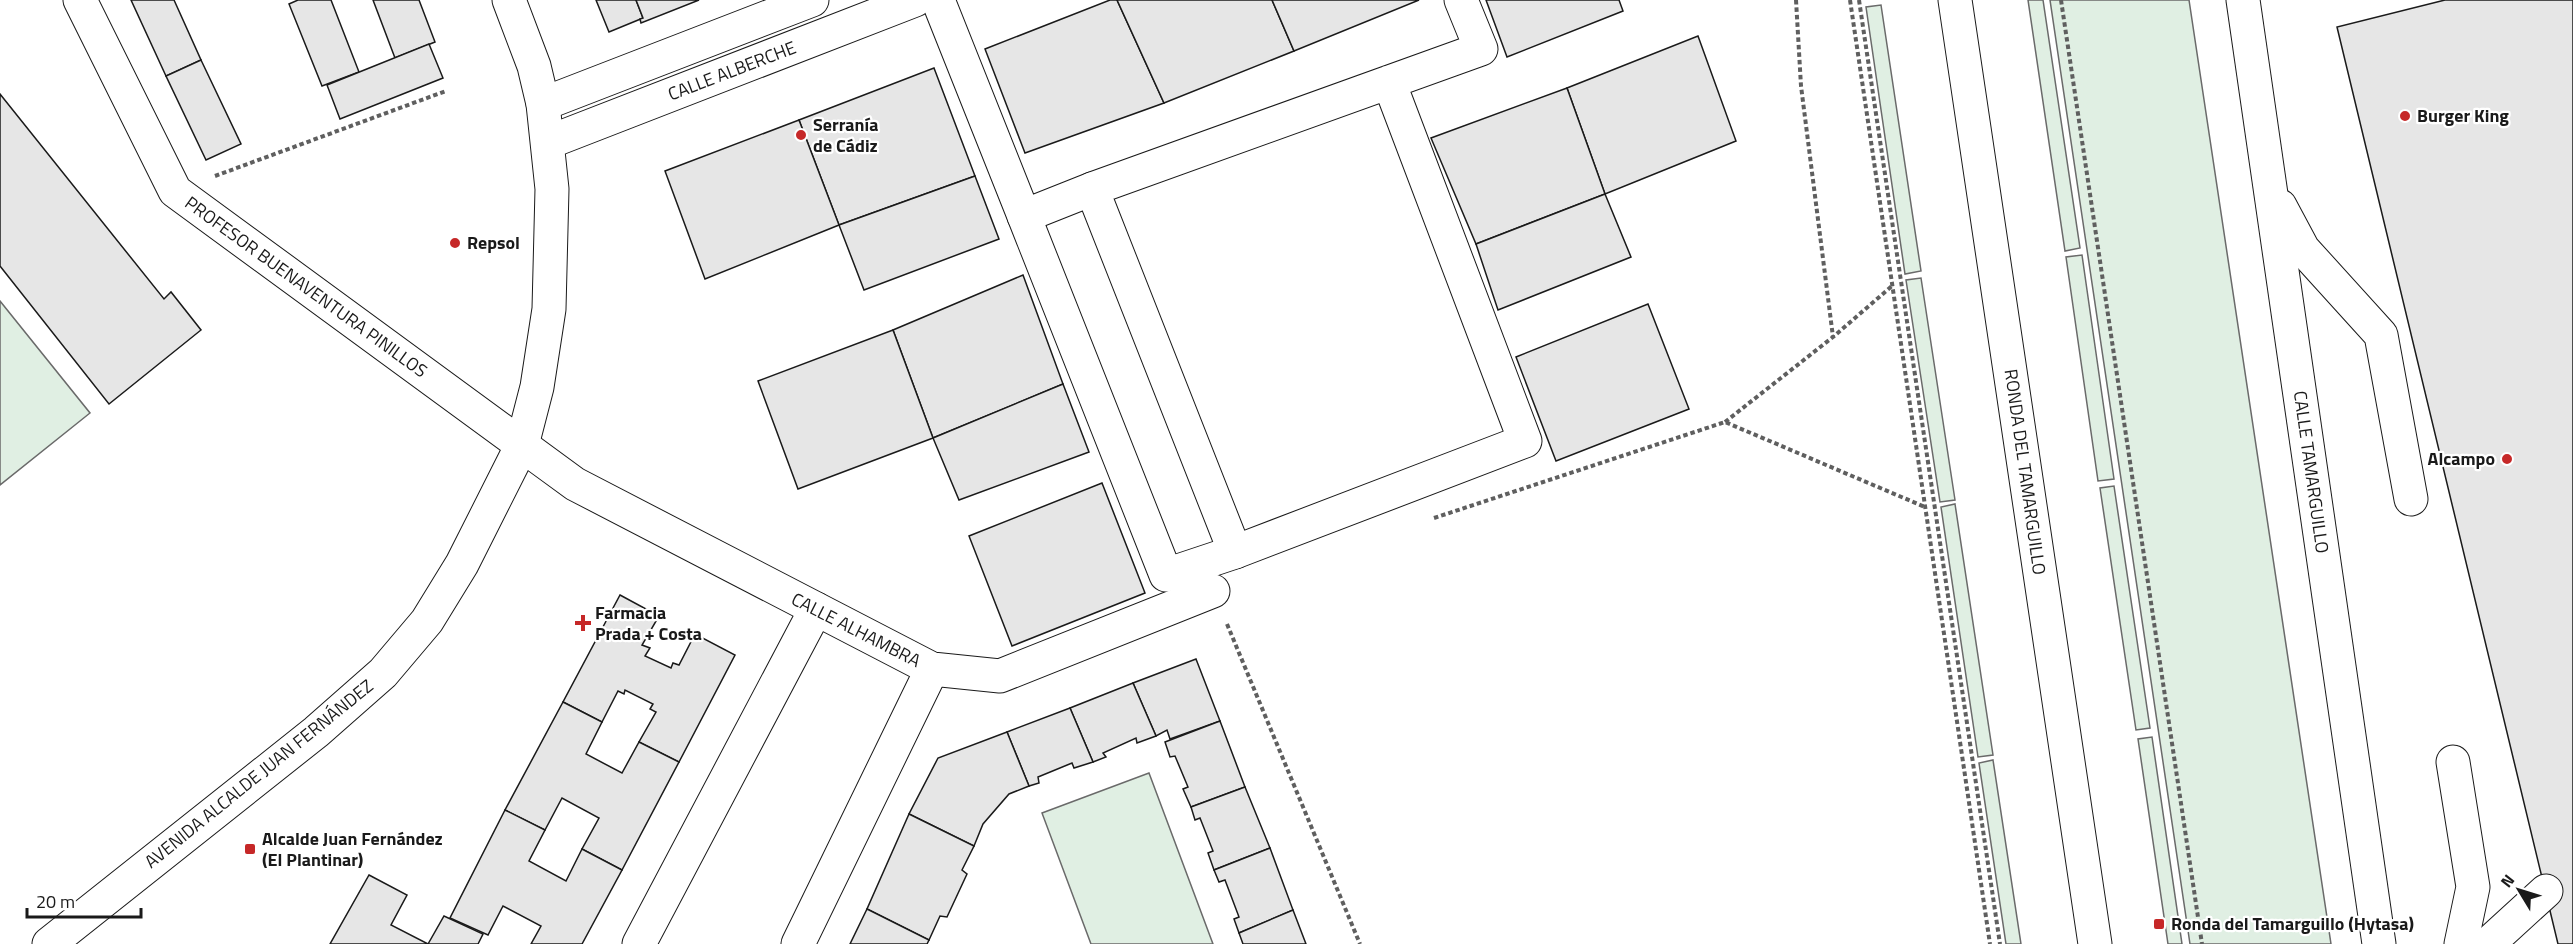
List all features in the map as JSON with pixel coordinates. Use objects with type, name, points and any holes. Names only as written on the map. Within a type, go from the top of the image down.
[{"type":"street","name":"PROFESOR BUENAVENTURA PINILLOS","points":[[80,0],[175,191],[522,445]]},
{"type":"street","name":"AVENIDA ALCALDE JUAN FERNÁNDEZ","points":[[49,944],[316,732],[383,673],[427,621],[456,574],[522,445],[537,387],[549,309],[552,189],[549,142],[543,104],[534,66],[509,0]]},
{"type":"street","name":"CALLE ALBERCHE","points":[[543,104],[812,0]]},
{"type":"street","name":"CALLE ALBERCHE","points":[[549,142],[915,0]]},
{"type":"street","points":[[938,0],[1166,575],[1235,552],[1525,441],[1389,82]]},
{"type":"street","points":[[1024,216],[1092,189],[1481,49],[1461,0]]},
{"type":"street","name":"RONDA DEL TAMARGUILLO","points":[[1955,0],[2095,944]]},
{"type":"street","name":"CALLE TAMARGUILLO","points":[[2243,0],[2379,944]]},
{"type":"street","points":[[2269,185],[2303,249],[2381,335],[2411,499]]},
{"type":"street","points":[[1092,189],[1235,552]]},
{"type":"street","name":"CALLE ALHAMBRA","points":[[522,445],[575,484],[932,669],[1000,676],[1213,591]]},
{"type":"street","points":[[639,944],[816,609]]},
{"type":"street","points":[[798,944],[932,669]]},
{"type":"street","points":[[2453,762],[2472,887],[2461,944]]},
{"type":"street","points":[[2488,944],[2546,891]]},
{"type":"path","points":[[1796,0],[1801,86],[1833,337]]},
{"type":"path","points":[[1850,0],[1990,944]]},
{"type":"path","points":[[1859,0],[2000,944]]},
{"type":"path","points":[[2061,0],[2202,944]]},
{"type":"path","points":[[175,191],[446,91]]},
{"type":"path","points":[[1429,519],[1725,422],[1833,337],[1892,285]]},
{"type":"path","points":[[1725,422],[1925,507]]},
{"type":"path","points":[[1213,591],[1360,944]]},
{"type":"green space","points":[[2028,0],[2043,0],[2080,248],[2065,251]]},
{"type":"green space","points":[[2050,0],[2189,0],[2331,944],[2190,944]]},
{"type":"green space","points":[[1881,5],[1921,271],[1905,274],[1866,7]]},
{"type":"green space","points":[[2082,255],[2114,479],[2098,481],[2066,257]]},
{"type":"green space","points":[[1921,278],[1955,500],[1940,502],[1906,280]]},
{"type":"green space","points":[[0,301],[90,413],[0,485]]},
{"type":"green space","points":[[2114,486],[2150,728],[2136,730],[2100,488]]},
{"type":"green space","points":[[1955,504],[1993,755],[1978,757],[1941,507]]},
{"type":"green space","points":[[2152,737],[2182,944],[2168,944],[2138,739]]},
{"type":"green space","points":[[1993,760],[2021,944],[2006,944],[1979,763]]},
{"type":"green space","points":[[1149,773],[1213,944],[1091,944],[1042,813]]},
{"type":"building","points":[[131,0],[174,0],[201,60],[166,76]]},
{"type":"building","points":[[298,0],[331,0],[359,72],[322,86],[289,4]]},
{"type":"building","points":[[373,0],[419,0],[435,42],[395,58]]},
{"type":"building","points":[[596,0],[636,0],[643,18],[609,32]]},
{"type":"building","points":[[636,0],[699,0],[641,23],[640,19],[643,18]]},
{"type":"building","points":[[1110,0],[1117,0],[1164,103],[1025,153],[985,49]]},
{"type":"building","points":[[1117,0],[1272,0],[1294,51],[1164,103]]},
{"type":"building","points":[[1272,0],[1419,0],[1294,51]]},
{"type":"building","points":[[1486,0],[1619,0],[1623,11],[1507,57]]},
{"type":"building","name":"Alcampo","points":[[2445,0],[2573,0],[2573,944],[2558,944],[2337,27]]},
{"type":"building","points":[[1698,36],[1736,141],[1605,194],[1567,88]]},
{"type":"building","points":[[429,44],[443,78],[340,119],[327,85]]},
{"type":"building","points":[[201,60],[241,144],[206,160],[166,76]]},
{"type":"building","points":[[934,68],[975,176],[839,225],[799,120]]},
{"type":"building","points":[[1567,88],[1605,194],[1476,244],[1431,138]]},
{"type":"building","points":[[0,94],[164,299],[171,292],[201,330],[109,404],[0,266]]},
{"type":"building","points":[[799,120],[839,225],[705,279],[665,171]]},
{"type":"building","points":[[975,176],[999,239],[864,290],[839,225]]},
{"type":"building","points":[[1605,194],[1631,257],[1498,310],[1476,244]]},
{"type":"building","points":[[1023,275],[1063,384],[933,438],[893,330]]},
{"type":"building","points":[[1648,304],[1689,409],[1556,461],[1516,357]]},
{"type":"building","points":[[893,330],[933,438],[798,489],[758,381]]},
{"type":"building","points":[[1063,384],[1089,452],[959,500],[933,438]]},
{"type":"building","points":[[1102,483],[1145,593],[1012,646],[969,536]]},
{"type":"building","points":[[620,595],[659,616],[642,645],[650,648],[645,656],[671,668],[673,663],[679,665],[695,634],[735,655],[679,762],[639,742],[656,712],[650,709],[653,704],[625,690],[624,694],[618,691],[602,722],[563,702]]},
{"type":"building","points":[[1196,659],[1220,721],[1170,739],[1167,730],[1156,736],[1133,683]]},
{"type":"building","points":[[1133,683],[1156,736],[1137,743],[1136,738],[1103,753],[1106,757],[1093,762],[1070,708]]},
{"type":"building","points":[[563,702],[602,722],[586,754],[622,773],[639,742],[679,762],[622,870],[582,849],[599,818],[562,798],[545,830],[505,810]]},
{"type":"building","points":[[1070,708],[1093,762],[1074,768],[1072,763],[1038,777],[1039,783],[1029,786],[1007,732]]},
{"type":"building","points":[[1220,721],[1245,787],[1191,807],[1183,789],[1188,787],[1175,756],[1170,757],[1165,742]]},
{"type":"building","points":[[1007,732],[1029,786],[1009,794],[983,824],[974,846],[909,814],[938,758]]},
{"type":"building","points":[[1245,787],[1270,848],[1214,870],[1208,853],[1213,851],[1200,818],[1195,820],[1191,807]]},
{"type":"building","points":[[505,810],[545,830],[529,861],[566,881],[582,849],[622,870],[582,944],[531,944],[541,926],[503,906],[488,935],[450,918]]},
{"type":"building","points":[[909,814],[974,846],[962,870],[967,874],[947,917],[940,916],[929,940],[867,909]]},
{"type":"building","points":[[1270,848],[1293,910],[1239,933],[1234,919],[1239,917],[1225,880],[1219,882],[1214,870]]},
{"type":"building","points":[[369,875],[407,895],[391,925],[428,944],[330,944]]},
{"type":"building","points":[[867,909],[929,940],[927,944],[850,944]]},
{"type":"building","points":[[1293,910],[1306,944],[1243,944],[1239,933]]},
{"type":"building","points":[[444,916],[483,934],[478,944],[428,944]]},
{"type":"place","name":"Burger King","points":[[2405,116]]},
{"type":"place","name":"Serranía de Cádiz","points":[[801,135]]},
{"type":"place","name":"Repsol","points":[[455,243]]},
{"type":"place","name":"Alcampo","points":[[2507,459]]},
{"type":"place","name":"Farmacia Prada + Costa","points":[[583,623]]},
{"type":"place","name":"Alcalde Juan Fernández (El Plantinar)","points":[[250,849]]},
{"type":"place","name":"Ronda del Tamarguillo (Hytasa)","points":[[2159,924]]}]
